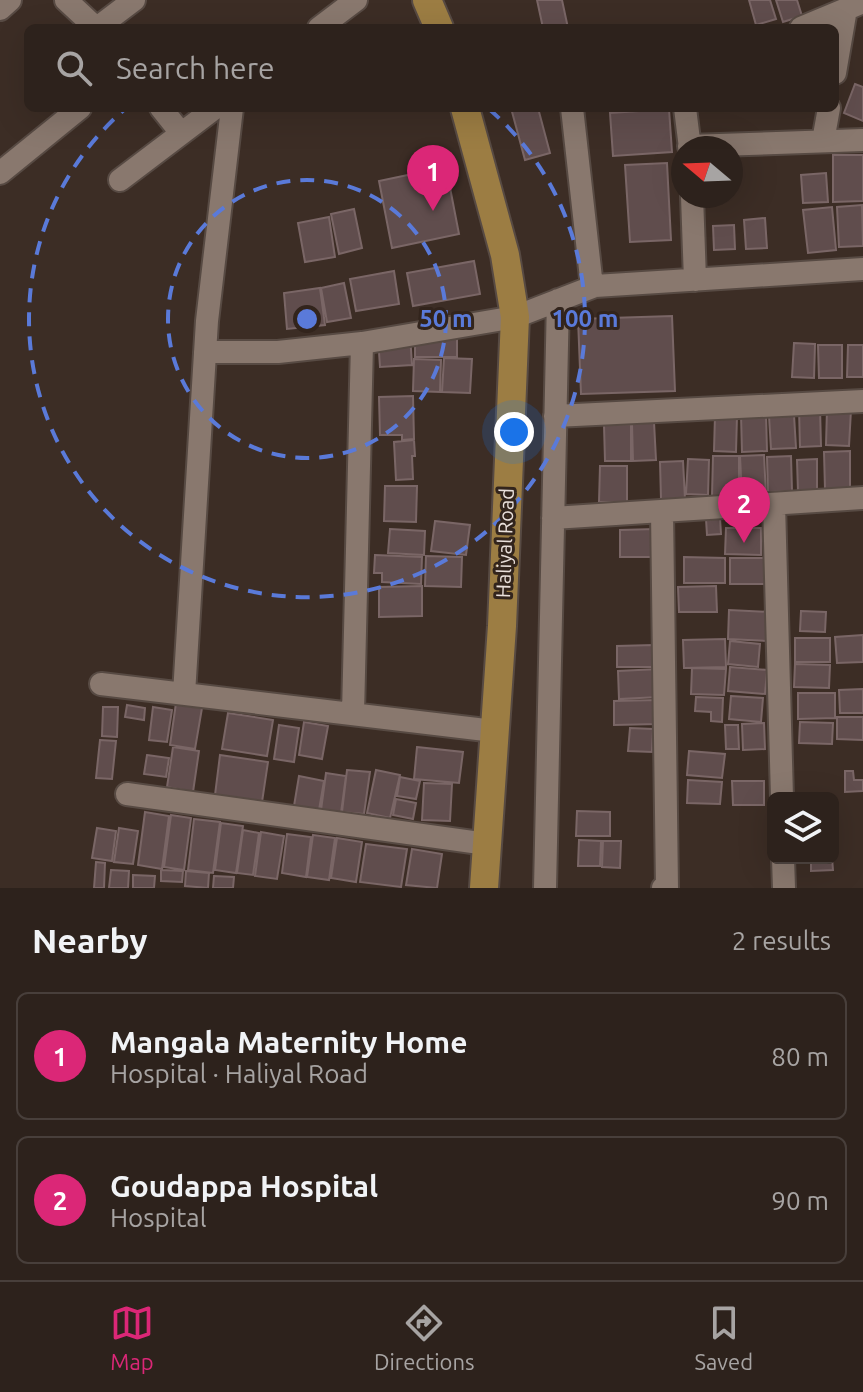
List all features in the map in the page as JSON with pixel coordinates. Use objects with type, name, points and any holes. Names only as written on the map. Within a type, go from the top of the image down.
[{"type":"main road","points":[[427,0],[437,24]]},
{"type":"main road","name":"Haliyal Road","points":[[466,112],[505,255],[515,317],[502,626],[484,888]]},
{"type":"street","points":[[0,9],[10,0]]},
{"type":"street","points":[[66,0],[92,24]]},
{"type":"street","points":[[101,24],[134,0]]},
{"type":"street","points":[[324,24],[356,0]]},
{"type":"street","points":[[810,24],[858,3]]},
{"type":"street","points":[[839,61],[858,3]]},
{"type":"street","points":[[0,173],[75,112]]},
{"type":"street","points":[[164,112],[181,133]]},
{"type":"street","points":[[120,180],[210,112]]},
{"type":"street","points":[[184,694],[207,321],[232,112]]},
{"type":"street","points":[[572,112],[592,287]]},
{"type":"street","points":[[686,112],[689,136]]},
{"type":"street","points":[[823,141],[828,112]]},
{"type":"street","points":[[743,145],[863,140]]},
{"type":"street","points":[[692,208],[695,280]]},
{"type":"street","points":[[205,352],[278,352],[362,343],[515,317],[592,287],[863,269]]},
{"type":"street","points":[[545,888],[558,300]]},
{"type":"street","points":[[353,714],[362,343]]},
{"type":"street","points":[[555,416],[863,401]]},
{"type":"street","points":[[553,518],[863,498]]},
{"type":"street","points":[[774,504],[782,792]]},
{"type":"street","points":[[662,511],[667,888],[663,888]]},
{"type":"street","points":[[101,684],[494,731]]},
{"type":"street","points":[[127,794],[487,844]]},
{"type":"street","points":[[783,864],[784,888]]},
{"type":"building","points":[[537,0],[562,0],[567,24],[542,24]]},
{"type":"building","points":[[749,0],[770,0],[776,19],[756,24]]},
{"type":"building","points":[[776,0],[797,0],[802,16],[783,22]]},
{"type":"building","points":[[855,84],[863,87],[863,121],[844,113]]},
{"type":"building","points":[[512,112],[539,112],[550,153],[525,160]]},
{"type":"building","points":[[669,112],[671,152],[613,156],[610,113]]},
{"type":"building","points":[[833,155],[863,155],[863,201],[833,202]]},
{"type":"building","points":[[667,163],[671,240],[630,242],[625,165]]},
{"type":"building","points":[[446,167],[459,234],[392,248],[379,181]]},
{"type":"building","points":[[826,173],[828,202],[803,203],[801,175]]},
{"type":"building","points":[[862,205],[863,246],[839,247],[837,207]]},
{"type":"building","points":[[832,207],[836,250],[808,253],[803,210]]},
{"type":"building","points":[[354,209],[362,248],[339,254],[331,214]]},
{"type":"building","points":[[329,217],[335,257],[305,262],[298,223]]},
{"type":"building","points":[[765,218],[767,248],[746,249],[744,220]]},
{"type":"building","points":[[734,225],[735,249],[714,250],[713,226]]},
{"type":"building","points":[[474,261],[480,294],[413,306],[407,273]]},
{"type":"building","points":[[394,271],[399,304],[356,311],[350,279]]},
{"type":"building","points":[[344,283],[351,318],[327,322],[321,288]]},
{"type":"building","points":[[320,288],[325,325],[287,329],[284,293]]},
{"type":"building","points":[[672,316],[675,391],[581,394],[578,319]]},
{"type":"building","points":[[415,328],[457,328],[457,357],[415,357]]},
{"type":"building","points":[[410,334],[412,365],[380,367],[378,337]]},
{"type":"building","points":[[794,343],[815,344],[814,378],[792,377]]},
{"type":"building","points":[[818,345],[842,345],[842,378],[819,378]]},
{"type":"building","points":[[848,345],[863,345],[863,377],[847,377]]},
{"type":"building","points":[[444,358],[472,359],[470,393],[442,392]]},
{"type":"building","points":[[414,359],[441,360],[440,392],[413,391]]},
{"type":"building","points":[[413,396],[414,439],[402,440],[402,435],[380,435],[379,397]]},
{"type":"building","points":[[820,408],[821,446],[800,447],[799,409]]},
{"type":"building","points":[[827,409],[851,410],[849,446],[826,445]]},
{"type":"building","points":[[766,414],[767,451],[742,452],[741,415]]},
{"type":"building","points":[[715,415],[737,416],[736,452],[714,451]]},
{"type":"building","points":[[794,415],[796,448],[771,449],[769,416]]},
{"type":"building","points":[[654,422],[656,460],[633,461],[632,424]]},
{"type":"building","points":[[631,424],[631,461],[605,461],[604,425]]},
{"type":"building","points":[[414,440],[413,479],[396,480],[394,442]]},
{"type":"building","points":[[850,451],[850,489],[825,489],[824,452]]},
{"type":"building","points":[[764,455],[766,496],[742,497],[740,456]]},
{"type":"building","points":[[713,456],[739,456],[739,496],[712,496]]},
{"type":"building","points":[[791,456],[792,491],[768,492],[767,457]]},
{"type":"building","points":[[688,459],[709,460],[708,495],[686,494]]},
{"type":"building","points":[[817,459],[817,491],[798,492],[797,460]]},
{"type":"building","points":[[683,461],[685,499],[661,499],[660,462]]},
{"type":"building","points":[[600,466],[627,466],[627,502],[599,502]]},
{"type":"building","points":[[385,486],[417,486],[416,522],[384,521]]},
{"type":"building","points":[[720,518],[721,534],[707,535],[706,519]]},
{"type":"building","points":[[435,521],[470,525],[466,555],[431,551]]},
{"type":"building","points":[[726,528],[761,528],[761,555],[725,554]]},
{"type":"building","points":[[390,529],[425,531],[424,555],[388,553]]},
{"type":"building","points":[[655,529],[655,557],[620,557],[620,530]]},
{"type":"building","points":[[375,555],[422,557],[421,584],[382,582],[382,573],[374,573]]},
{"type":"building","points":[[426,556],[462,557],[461,587],[425,586]]},
{"type":"building","points":[[684,557],[725,558],[725,583],[684,583]]},
{"type":"building","points":[[730,558],[766,558],[766,584],[730,584]]},
{"type":"building","points":[[422,586],[422,616],[379,617],[379,587]]},
{"type":"building","points":[[716,586],[717,612],[679,612],[678,587]]},
{"type":"building","points":[[729,610],[770,612],[769,641],[728,639]]},
{"type":"building","points":[[801,611],[826,612],[825,632],[800,631]]},
{"type":"building","points":[[863,635],[863,662],[837,663],[835,637]]},
{"type":"building","points":[[795,638],[830,638],[830,662],[795,662]]},
{"type":"building","points":[[725,639],[726,667],[684,668],[683,640]]},
{"type":"building","points":[[730,641],[760,644],[758,667],[728,664]]},
{"type":"building","points":[[653,645],[653,667],[617,667],[617,646]]},
{"type":"building","points":[[795,664],[830,665],[829,688],[794,687]]},
{"type":"building","points":[[730,667],[767,670],[765,694],[728,691]]},
{"type":"building","points":[[692,668],[726,669],[724,695],[691,694]]},
{"type":"building","points":[[659,669],[660,697],[619,699],[618,671]]},
{"type":"building","points":[[863,689],[863,713],[840,713],[839,690]]},
{"type":"building","points":[[798,693],[835,693],[835,718],[798,719]]},
{"type":"building","points":[[731,696],[763,698],[761,722],[729,719]]},
{"type":"building","points":[[696,697],[723,698],[722,722],[711,721],[711,712],[695,711]]},
{"type":"building","points":[[658,700],[658,724],[614,725],[614,701]]},
{"type":"building","points":[[176,703],[202,708],[195,749],[170,745]]},
{"type":"building","points":[[127,705],[145,708],[144,720],[125,717]]},
{"type":"building","points":[[103,707],[118,707],[117,737],[102,736]]},
{"type":"building","points":[[153,707],[172,710],[167,742],[149,740]]},
{"type":"building","points":[[228,713],[273,720],[267,756],[222,749]]},
{"type":"building","points":[[837,717],[863,717],[863,740],[837,739]]},
{"type":"building","points":[[304,722],[328,726],[322,759],[299,755]]},
{"type":"building","points":[[800,722],[833,723],[832,744],[799,743]]},
{"type":"building","points":[[764,723],[765,749],[743,750],[742,724]]},
{"type":"building","points":[[279,725],[299,728],[294,762],[274,759]]},
{"type":"building","points":[[725,725],[738,725],[739,749],[726,749]]},
{"type":"building","points":[[630,728],[653,729],[652,752],[628,751]]},
{"type":"building","points":[[100,740],[116,741],[112,779],[96,778]]},
{"type":"building","points":[[173,747],[199,751],[193,792],[167,787]]},
{"type":"building","points":[[417,747],[463,752],[459,783],[414,779]]},
{"type":"building","points":[[689,751],[725,754],[722,778],[687,775]]},
{"type":"building","points":[[147,755],[169,758],[166,777],[144,774]]},
{"type":"building","points":[[220,755],[268,762],[262,802],[215,795]]},
{"type":"building","points":[[347,770],[370,772],[364,814],[342,812]]},
{"type":"building","points":[[376,770],[400,775],[390,818],[367,813]]},
{"type":"building","points":[[845,771],[853,771],[854,780],[863,780],[863,791],[845,792]]},
{"type":"building","points":[[326,773],[346,776],[341,813],[321,810]]},
{"type":"building","points":[[299,776],[324,781],[319,810],[294,806]]},
{"type":"building","points":[[400,777],[420,781],[416,799],[397,796]]},
{"type":"building","points":[[688,780],[722,782],[720,804],[687,803]]},
{"type":"building","points":[[732,781],[764,781],[764,805],[733,805]]},
{"type":"building","points":[[424,783],[452,784],[450,821],[422,820]]},
{"type":"building","points":[[396,799],[416,803],[413,819],[393,815]]},
{"type":"building","points":[[577,811],[610,812],[610,836],[576,836]]},
{"type":"building","points":[[145,812],[169,816],[162,869],[138,865]]},
{"type":"building","points":[[171,815],[191,818],[184,870],[164,867]]},
{"type":"building","points":[[194,819],[220,822],[213,873],[188,870]]},
{"type":"building","points":[[221,823],[243,826],[236,873],[215,870]]},
{"type":"building","points":[[97,828],[116,831],[112,861],[92,858]]},
{"type":"building","points":[[119,828],[138,831],[133,864],[114,862]]},
{"type":"building","points":[[243,830],[259,833],[253,875],[237,873]]},
{"type":"building","points":[[261,832],[284,836],[277,879],[255,876]]},
{"type":"building","points":[[287,834],[311,837],[306,877],[282,873]]},
{"type":"building","points":[[313,835],[335,838],[329,880],[307,877]]},
{"type":"building","points":[[337,838],[362,842],[356,882],[331,878]]},
{"type":"building","points":[[579,840],[601,841],[600,866],[578,866]]},
{"type":"building","points":[[603,841],[621,841],[620,868],[602,867]]},
{"type":"building","points":[[366,844],[407,849],[401,887],[360,882]]},
{"type":"building","points":[[412,849],[442,854],[437,888],[406,885]]},
{"type":"building","points":[[96,862],[105,863],[104,888],[94,888]]},
{"type":"building","points":[[811,864],[832,864],[833,870],[811,871]]},
{"type":"building","points":[[111,870],[129,871],[128,888],[109,888]]},
{"type":"building","points":[[161,870],[183,871],[182,882],[161,881]]},
{"type":"building","points":[[186,871],[209,873],[208,888],[185,886]]},
{"type":"building","points":[[133,875],[155,876],[154,888],[133,888]]},
{"type":"building","points":[[214,876],[234,877],[233,888],[213,888]]},
{"type":"place","name":"Mangala Maternity Home","points":[[433,211]]},
{"type":"place","name":"Goudappa Hospital","points":[[744,543]]}]
